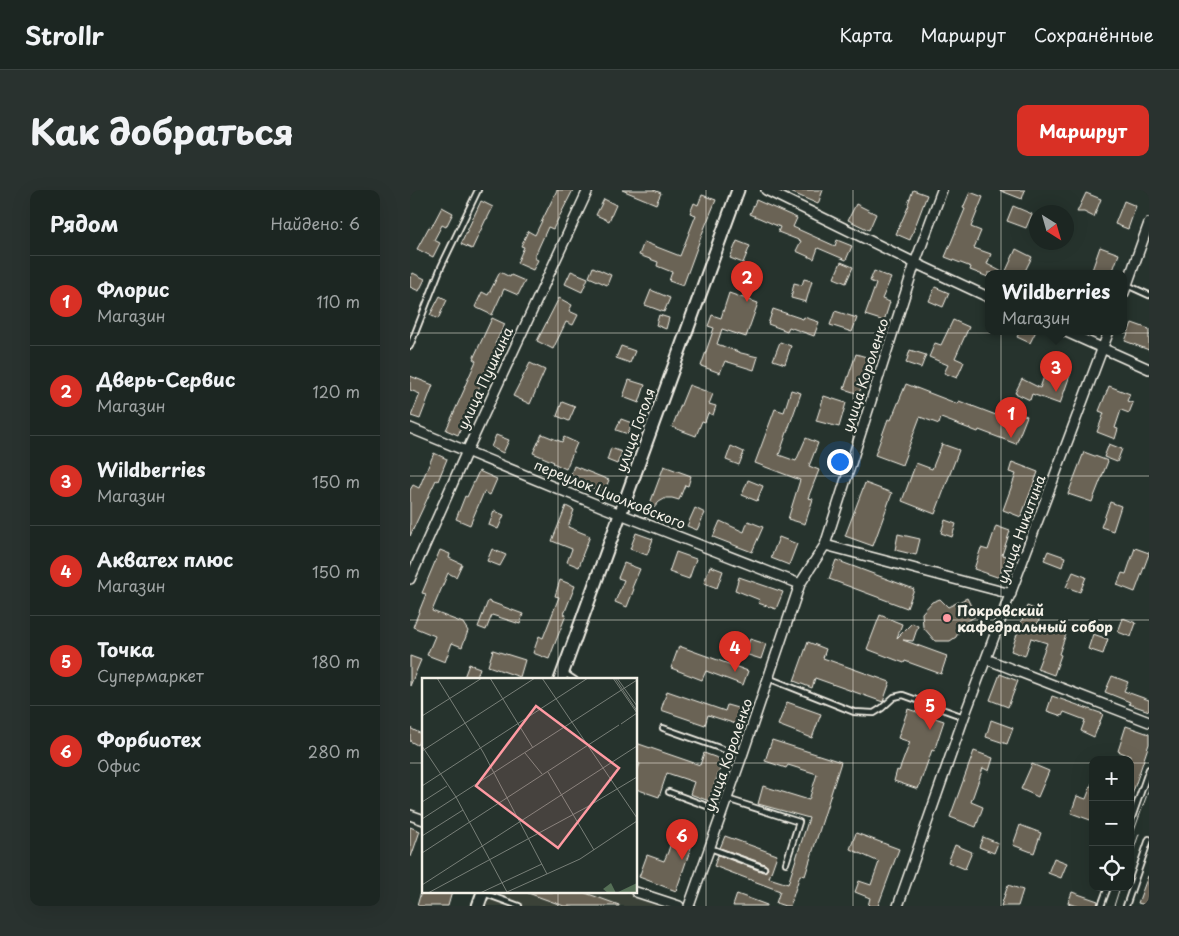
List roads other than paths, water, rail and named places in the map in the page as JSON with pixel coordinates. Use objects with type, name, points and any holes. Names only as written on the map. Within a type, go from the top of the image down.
[{"type":"street","name":"улица Пушкина","points":[[410,578],[588,190]]},
{"type":"street","name":"улица Гоголя","points":[[561,676],[738,190]]},
{"type":"street","points":[[766,190],[915,263],[985,295]]},
{"type":"street","name":"улица Короленко","points":[[689,906],[723,812],[800,584],[825,545],[915,263],[942,190]]},
{"type":"street","points":[[1127,284],[1149,224]]},
{"type":"street","points":[[1073,335],[1149,369]]},
{"type":"street","name":"улица Никитина","points":[[898,906],[964,717],[1108,335]]},
{"type":"street","name":"переулок Циолковского","points":[[410,428],[620,514],[800,584]]},
{"type":"street","points":[[825,545],[1011,594]]},
{"type":"street","points":[[986,658],[1149,722]]},
{"type":"street","points":[[410,815],[422,819]]},
{"type":"street","points":[[638,893],[679,906]]},
{"type":"street","points":[[478,906],[483,894]]},
{"type":"lane","points":[[410,346],[440,267],[478,190]]},
{"type":"lane","points":[[1127,290],[1149,295]]},
{"type":"lane","points":[[768,678],[854,712],[874,712],[882,708],[894,697],[903,695],[964,717]]},
{"type":"lane","points":[[663,728],[742,756]]},
{"type":"lane","points":[[1134,812],[1149,769]]},
{"type":"lane","points":[[669,792],[723,812]]},
{"type":"lane","points":[[727,799],[799,822],[786,863]]},
{"type":"lane","points":[[1126,906],[1149,839]]},
{"type":"lane","points":[[710,848],[764,868]]},
{"type":"lane","points":[[1101,906],[1107,891]]},
{"type":"lane","points":[[486,894],[519,906]]},
{"type":"tram line","points":[[1134,831],[1149,789]]},
{"type":"tram line","points":[[1134,848],[1139,834]]},
{"type":"tram line","points":[[1114,906],[1119,891]]},
{"type":"place","name":"Дверь-Сервис","points":[[747,302]]},
{"type":"place","name":"Wildberries","points":[[1056,392]]},
{"type":"place","name":"Флорис","points":[[1011,438]]},
{"type":"place","name":"Покровский кафедральный собор","points":[[947,618]]},
{"type":"place","name":"Акватех плюс","points":[[735,672]]},
{"type":"place","name":"Точка","points":[[930,730]]},
{"type":"place","name":"Форбиотех","points":[[682,860]]}]
